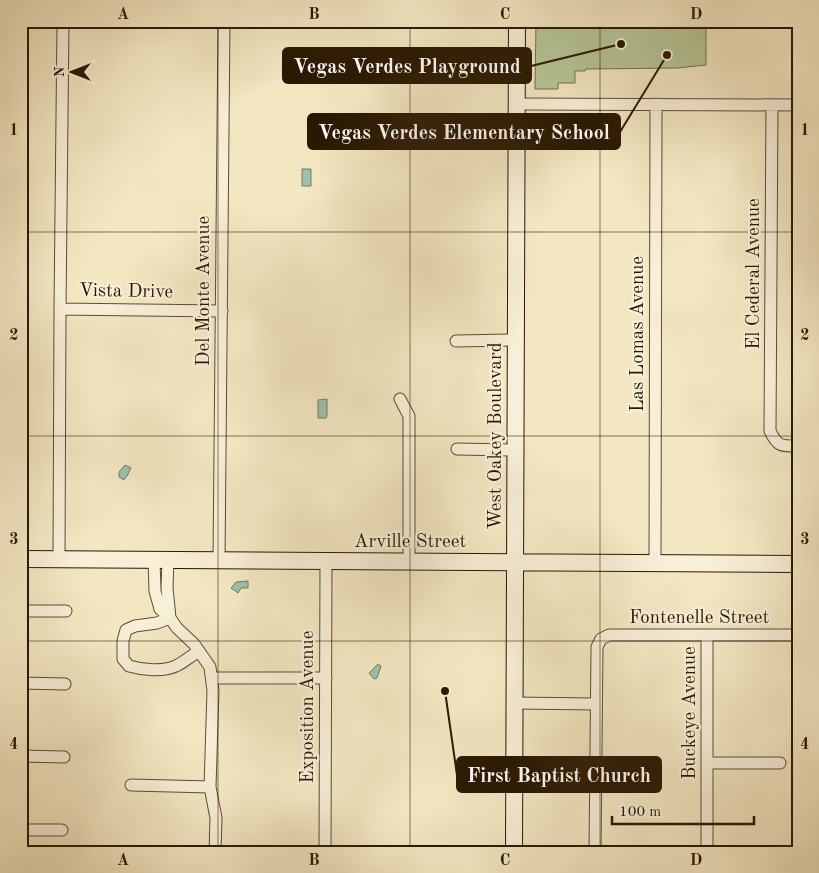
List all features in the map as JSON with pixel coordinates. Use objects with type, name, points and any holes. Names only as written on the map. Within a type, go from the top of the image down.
[{"type":"main road","name":"West Oakey Boulevard","points":[[514,852],[518,21]]},
{"type":"main road","name":"Arville Street","points":[[21,560],[798,564]]},
{"type":"street","points":[[59,560],[63,21]]},
{"type":"street","name":"Del Monte Avenue","points":[[220,561],[224,21]]},
{"type":"street","points":[[517,104],[798,105]]},
{"type":"street","name":"Las Lomas Avenue","points":[[655,563],[656,104]]},
{"type":"street","name":"El Cederal Avenue","points":[[772,105],[770,432],[776,442],[785,446],[798,446]]},
{"type":"street","points":[[421,143],[517,142]]},
{"type":"street","name":"Vista Drive","points":[[60,309],[222,311]]},
{"type":"street","points":[[456,341],[516,340]]},
{"type":"street","points":[[400,399],[409,416],[409,562]]},
{"type":"street","points":[[457,449],[516,450]]},
{"type":"street","points":[[161,560],[155,592],[160,608],[199,651],[210,667],[213,692],[210,787],[216,818],[215,852]]},
{"type":"street","name":"Exposition Avenue","points":[[325,852],[326,562]]},
{"type":"street","points":[[21,611],[66,611]]},
{"type":"street","points":[[170,618],[158,623],[135,626],[126,630],[123,642],[124,659],[129,666],[141,669],[165,669],[175,666],[199,651]]},
{"type":"street","name":"Fontenelle Street","points":[[596,704],[596,647],[601,639],[609,635],[798,635]]},
{"type":"street","name":"Buckeye Avenue","points":[[707,635],[707,852]]},
{"type":"street","points":[[212,678],[326,678]]},
{"type":"street","points":[[21,684],[64,684]]},
{"type":"street","points":[[515,703],[596,704],[595,852]]},
{"type":"street","points":[[21,756],[64,757]]},
{"type":"street","points":[[707,763],[780,763]]},
{"type":"street","points":[[131,786],[210,787]]},
{"type":"street","points":[[21,830],[62,830]]},
{"type":"shaded area","points":[[536,21],[706,21],[706,65],[677,68],[586,69],[585,71],[575,71],[575,83],[558,83],[558,89],[535,89]]},
{"type":"shaded area","points":[[302,169],[311,169],[311,186],[302,186]]},
{"type":"shaded area","points":[[327,399],[327,416],[326,418],[318,418],[318,400]]},
{"type":"shaded area","points":[[125,465],[131,468],[124,480],[119,477],[119,472]]},
{"type":"shaded area","points":[[248,581],[248,588],[241,588],[238,593],[231,588],[236,582]]},
{"type":"shaded area","points":[[378,664],[381,666],[377,678],[374,679],[369,673]]},
{"type":"place","name":"Vegas Verdes Playground","points":[[621,44]]},
{"type":"place","name":"Vegas Verdes Elementary School","points":[[667,55]]},
{"type":"place","name":"First Baptist Church","points":[[445,691]]}]
